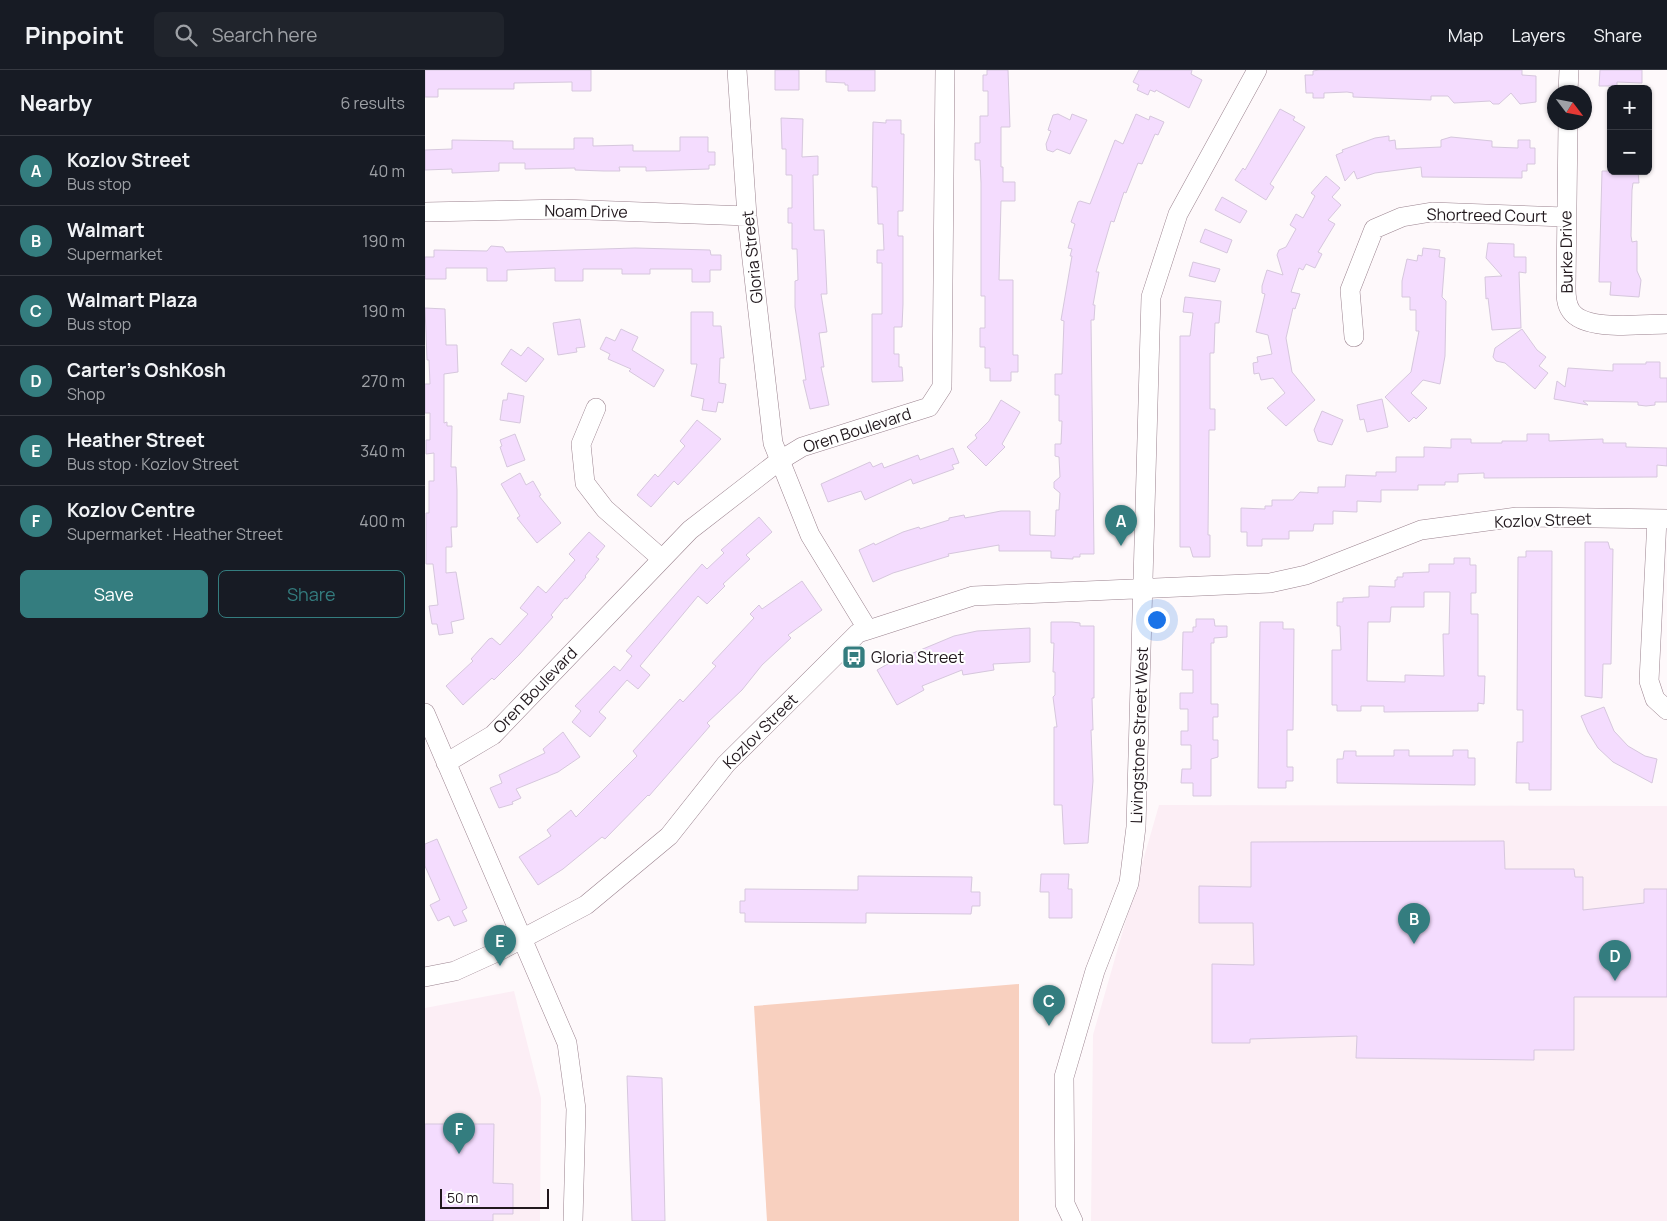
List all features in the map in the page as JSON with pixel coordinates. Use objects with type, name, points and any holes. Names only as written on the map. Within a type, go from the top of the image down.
[{"type":"street","name":"Gloria Street","points":[[737,70],[747,216],[773,443],[809,535],[868,630]]},
{"type":"street","name":"Oren Boulevard","points":[[447,763],[493,735],[690,530],[779,461],[802,447],[929,407],[942,386],[945,70]]},
{"type":"street","name":"Livingstone Street West","points":[[1073,1221],[1065,1204],[1064,1077],[1095,970],[1129,883],[1136,827],[1151,297],[1178,214],[1257,70]]},
{"type":"street","points":[[1568,85],[1569,70]]},
{"type":"street","name":"Burke Drive","points":[[1567,130],[1566,288],[1567,301],[1571,312],[1579,318],[1596,324],[1667,324]]},
{"type":"street","name":"Noam Drive","points":[[425,212],[563,209],[747,216]]},
{"type":"street","name":"Shortreed Court","points":[[1354,337],[1350,290],[1374,229],[1403,217],[1432,212],[1565,217]]},
{"type":"street","points":[[596,408],[581,444],[585,484],[605,509],[662,559]]},
{"type":"street","name":"Kozlov Street","points":[[425,977],[455,971],[523,939],[586,905],[669,836],[726,764],[858,634],[868,630],[973,596],[1270,583],[1297,577],[1421,530],[1517,517],[1662,519]]},
{"type":"street","points":[[1662,519],[1649,681],[1655,700],[1667,710]]},
{"type":"street","points":[[425,713],[567,1043],[576,1109],[573,1221]]},
{"type":"street","name":"Livingstone Street West","points":[[1057,1221],[1065,1204]]},
{"type":"shaded area","points":[[1159,805],[1667,806],[1667,1221],[1091,1221],[1093,1035]]},
{"type":"shaded area","points":[[1019,984],[1019,1221],[767,1221],[754,1006]]},
{"type":"shaded area","points":[[514,991],[541,1098],[540,1221],[425,1221],[425,1008]]},
{"type":"building","points":[[425,70],[591,70],[591,91],[572,91],[572,82],[514,83],[514,89],[438,89],[438,97],[425,97]]},
{"type":"building","points":[[775,70],[799,70],[799,90],[775,90]]},
{"type":"building","points":[[826,70],[875,70],[875,91],[848,91],[848,85],[845,85],[845,83],[826,82]]},
{"type":"building","points":[[987,70],[1008,70],[1010,127],[1001,127],[1001,167],[1003,167],[1003,182],[1015,182],[1015,201],[1001,201],[999,280],[1013,280],[1013,355],[1018,355],[1018,372],[1011,372],[1011,381],[990,381],[990,368],[985,368],[985,347],[980,347],[980,328],[985,328],[985,296],[981,296],[981,183],[980,160],[975,160],[975,143],[980,143],[980,116],[988,116],[988,91],[983,91],[983,75],[987,75]]},
{"type":"building","points":[[1139,70],[1192,70],[1191,74],[1202,80],[1189,108],[1156,90],[1155,92],[1150,90],[1148,95],[1137,90],[1139,85],[1133,82]]},
{"type":"building","points":[[1522,70],[1522,75],[1536,76],[1536,102],[1520,104],[1511,93],[1499,104],[1493,104],[1490,101],[1454,103],[1448,96],[1431,96],[1431,100],[1353,97],[1353,93],[1347,92],[1324,93],[1324,98],[1313,98],[1313,93],[1306,93],[1305,75],[1313,75],[1313,71]]},
{"type":"building","points":[[1600,70],[1642,70],[1642,83],[1617,82],[1617,85],[1599,86]]},
{"type":"building","points":[[1280,109],[1295,117],[1293,120],[1305,127],[1270,184],[1274,187],[1266,200],[1235,180],[1243,168],[1245,170]]},
{"type":"building","points":[[1058,114],[1070,120],[1072,114],[1087,120],[1070,154],[1057,149],[1053,152],[1047,150],[1046,144],[1051,131],[1048,130],[1053,115]]},
{"type":"building","points":[[1136,114],[1149,120],[1150,116],[1164,122],[1158,135],[1155,134],[1142,164],[1138,163],[1126,193],[1124,192],[1114,222],[1111,221],[1096,272],[1099,272],[1093,305],[1095,305],[1094,320],[1091,320],[1094,554],[1080,554],[1080,557],[1073,557],[1073,559],[1051,558],[1051,551],[999,551],[999,545],[948,554],[949,556],[893,573],[873,582],[859,550],[903,532],[919,527],[920,529],[949,520],[949,518],[964,515],[965,518],[1001,511],[1030,511],[1030,535],[1055,536],[1056,510],[1059,510],[1060,493],[1054,488],[1054,482],[1060,477],[1059,457],[1055,456],[1055,444],[1061,444],[1062,421],[1059,421],[1059,395],[1055,395],[1055,374],[1062,374],[1064,321],[1061,320],[1072,256],[1070,256],[1072,249],[1068,248],[1075,224],[1071,222],[1078,202],[1090,204],[1115,140],[1123,144]]},
{"type":"building","points":[[781,118],[803,119],[802,157],[818,156],[818,175],[813,175],[814,230],[824,230],[827,294],[821,294],[827,332],[819,333],[824,367],[821,367],[829,405],[810,409],[803,380],[806,380],[795,307],[795,281],[798,280],[797,249],[792,249],[792,223],[788,223],[788,208],[792,208],[792,175],[786,175],[786,149],[782,149]]},
{"type":"building","points":[[886,120],[901,120],[901,134],[904,134],[903,211],[898,211],[898,236],[903,236],[902,327],[894,327],[894,354],[899,354],[899,367],[902,367],[903,381],[872,382],[872,314],[882,314],[882,263],[877,263],[877,250],[884,250],[883,224],[878,224],[877,187],[872,187],[873,122],[886,123]]},
{"type":"building","points":[[1389,136],[1389,141],[1395,140],[1396,149],[1441,147],[1441,140],[1451,137],[1492,141],[1492,147],[1518,148],[1518,140],[1530,140],[1530,148],[1535,148],[1535,164],[1527,164],[1527,171],[1522,171],[1522,178],[1422,177],[1421,167],[1375,173],[1357,179],[1354,171],[1345,181],[1336,155],[1343,152],[1342,150],[1375,138]]},
{"type":"building","points":[[680,137],[708,137],[708,152],[715,152],[715,165],[709,165],[709,169],[646,171],[646,167],[619,167],[620,171],[604,171],[575,170],[575,168],[525,169],[525,163],[499,163],[499,171],[452,173],[452,169],[425,170],[425,150],[452,149],[452,140],[513,141],[513,149],[574,149],[574,138],[593,138],[593,146],[633,145],[633,151],[680,151]]},
{"type":"building","points":[[1602,171],[1607,171],[1607,175],[1638,175],[1639,183],[1633,183],[1632,190],[1631,236],[1632,242],[1637,241],[1637,271],[1641,280],[1639,297],[1610,295],[1611,282],[1599,282]]},
{"type":"building","points":[[1326,176],[1340,188],[1332,197],[1341,205],[1328,220],[1335,224],[1318,252],[1322,254],[1315,268],[1306,264],[1303,270],[1299,268],[1291,292],[1300,294],[1295,309],[1293,308],[1286,338],[1292,372],[1315,400],[1286,426],[1267,408],[1285,393],[1273,378],[1261,380],[1259,373],[1254,374],[1253,363],[1258,362],[1257,357],[1272,354],[1268,335],[1256,332],[1265,294],[1262,293],[1262,286],[1267,270],[1283,275],[1277,255],[1279,250],[1286,247],[1296,229],[1290,225],[1296,214],[1303,218],[1315,196],[1311,193]]},
{"type":"building","points":[[1222,197],[1247,211],[1240,223],[1215,210]]},
{"type":"building","points":[[1205,229],[1232,240],[1227,253],[1200,242]]},
{"type":"building","points":[[1488,243],[1514,244],[1514,257],[1526,257],[1526,273],[1519,272],[1521,328],[1492,330],[1488,298],[1486,299],[1485,277],[1502,276],[1486,258]]},
{"type":"building","points":[[491,246],[503,247],[506,252],[635,248],[710,250],[711,255],[721,255],[721,270],[710,270],[710,282],[692,282],[692,269],[650,269],[650,274],[622,274],[622,269],[583,269],[583,281],[555,281],[555,268],[507,270],[507,281],[487,281],[487,268],[446,268],[446,279],[425,279],[425,257],[434,257],[434,250],[487,251]]},
{"type":"building","points":[[1423,248],[1440,250],[1439,257],[1445,258],[1442,297],[1446,301],[1445,356],[1440,384],[1423,380],[1411,393],[1427,408],[1416,419],[1414,417],[1409,422],[1385,397],[1411,372],[1419,331],[1416,331],[1416,310],[1410,310],[1410,297],[1402,297],[1402,281],[1407,259],[1417,261],[1418,255],[1422,256]]},
{"type":"building","points":[[1193,262],[1220,269],[1215,282],[1189,276]]},
{"type":"building","points":[[1185,297],[1221,301],[1219,323],[1215,323],[1214,353],[1210,353],[1210,409],[1215,409],[1215,430],[1209,430],[1208,535],[1210,535],[1210,557],[1193,557],[1190,547],[1180,547],[1180,336],[1190,336],[1193,313],[1183,312]]},
{"type":"building","points":[[425,308],[445,309],[446,345],[457,345],[458,372],[444,374],[444,423],[447,422],[447,426],[452,426],[451,467],[456,467],[457,490],[457,527],[451,527],[452,547],[446,547],[446,573],[456,572],[464,619],[451,622],[453,633],[439,635],[437,624],[432,624],[429,606],[438,605],[433,564],[426,564],[426,513],[429,513],[429,481],[434,481],[434,453],[426,454],[426,440],[430,440],[430,413],[425,413],[425,384],[430,384]]},
{"type":"building","points":[[691,312],[713,312],[713,326],[721,326],[724,358],[720,358],[719,383],[726,384],[723,403],[718,402],[716,412],[702,410],[704,399],[691,396],[697,364],[691,364]]},
{"type":"building","points":[[580,319],[585,347],[576,348],[577,352],[558,355],[553,323]]},
{"type":"building","points":[[621,329],[638,337],[632,350],[664,370],[654,387],[629,371],[631,369],[608,359],[610,354],[600,349],[606,337],[615,341]]},
{"type":"building","points":[[1522,329],[1537,350],[1546,357],[1539,366],[1548,373],[1535,389],[1505,363],[1496,361],[1493,357],[1495,348]]},
{"type":"building","points":[[528,347],[544,359],[526,382],[501,364],[511,349],[521,356]]},
{"type":"building","points":[[1646,362],[1660,362],[1660,378],[1667,378],[1667,402],[1655,402],[1655,405],[1646,406],[1638,405],[1638,402],[1583,401],[1588,405],[1554,399],[1557,381],[1565,387],[1568,368],[1613,371],[1613,364],[1646,364]]},
{"type":"building","points":[[508,393],[524,396],[520,423],[500,420],[503,400],[507,400]]},
{"type":"building","points":[[1382,399],[1388,427],[1367,432],[1364,419],[1360,420],[1357,405]]},
{"type":"building","points":[[1001,400],[1020,412],[1002,444],[1005,447],[986,466],[967,447],[977,438],[975,435],[989,421]]},
{"type":"building","points":[[1322,411],[1343,420],[1332,445],[1318,441],[1314,430]]},
{"type":"building","points":[[697,420],[721,439],[678,485],[674,481],[651,507],[637,495],[655,474],[658,477],[685,446],[680,441]]},
{"type":"building","points":[[515,434],[525,460],[507,467],[500,447],[502,446],[500,440]]},
{"type":"building","points":[[1527,434],[1549,434],[1549,441],[1603,439],[1603,443],[1626,443],[1626,447],[1667,448],[1667,466],[1657,465],[1657,477],[1484,478],[1484,473],[1458,474],[1458,482],[1445,482],[1445,485],[1418,485],[1418,490],[1381,490],[1381,502],[1357,501],[1357,512],[1333,511],[1333,524],[1314,524],[1313,531],[1289,531],[1289,539],[1262,539],[1262,546],[1247,546],[1247,532],[1241,532],[1241,508],[1265,509],[1265,506],[1272,506],[1272,500],[1293,500],[1300,492],[1318,493],[1318,487],[1345,487],[1346,475],[1376,476],[1376,472],[1396,472],[1396,457],[1424,457],[1424,447],[1451,448],[1451,439],[1471,439],[1471,443],[1502,443],[1502,441],[1527,441]]},
{"type":"building","points":[[953,448],[959,463],[952,465],[954,469],[913,484],[911,479],[865,500],[861,491],[828,502],[821,484],[870,462],[873,467],[882,463],[884,468],[918,455],[920,460]]},
{"type":"building","points":[[520,473],[526,485],[533,481],[541,495],[539,496],[561,523],[537,543],[517,518],[520,516],[501,484]]},
{"type":"building","points":[[759,517],[772,532],[746,555],[750,559],[723,584],[725,586],[707,604],[698,596],[640,666],[650,675],[638,689],[627,680],[599,712],[606,718],[590,737],[572,722],[581,711],[575,706],[614,666],[620,671],[632,656],[626,651],[702,564],[707,569],[724,553],[721,550]]},
{"type":"building","points":[[589,532],[605,546],[596,557],[599,559],[586,577],[567,599],[565,598],[551,615],[553,617],[519,655],[494,680],[492,678],[463,705],[446,686],[473,661],[471,659],[489,639],[492,638],[500,645],[528,614],[520,608],[538,586],[546,593],[575,560],[569,554]]},
{"type":"building","points":[[1585,542],[1608,542],[1610,549],[1613,549],[1611,664],[1603,664],[1602,698],[1585,696]]},
{"type":"building","points":[[1526,551],[1552,551],[1551,790],[1529,790],[1529,783],[1516,783],[1517,742],[1523,742],[1523,710],[1517,710],[1518,557],[1526,557]]},
{"type":"building","points":[[1454,558],[1470,558],[1470,565],[1476,565],[1476,593],[1471,593],[1471,614],[1478,614],[1478,676],[1485,676],[1484,704],[1478,703],[1478,711],[1384,712],[1384,706],[1361,706],[1361,711],[1337,711],[1337,705],[1332,705],[1332,650],[1341,650],[1340,626],[1337,626],[1337,602],[1343,602],[1343,598],[1369,597],[1369,586],[1395,587],[1397,577],[1403,577],[1403,573],[1429,572],[1429,564],[1454,564]],"holes":[[[1424,592],[1450,592],[1449,634],[1443,634],[1444,676],[1405,675],[1405,682],[1367,681],[1368,622],[1390,622],[1391,607],[1424,607]]]},
{"type":"building","points":[[802,581],[822,610],[788,635],[791,638],[762,665],[742,690],[707,723],[710,726],[649,796],[605,839],[602,837],[563,869],[538,885],[519,857],[551,836],[547,830],[571,810],[576,817],[637,756],[633,751],[680,699],[683,702],[716,666],[712,663],[754,618],[750,614],[759,605],[762,609]]},
{"type":"building","points":[[1196,619],[1214,619],[1215,626],[1227,626],[1227,637],[1214,638],[1214,643],[1211,643],[1211,704],[1218,704],[1218,717],[1213,717],[1213,740],[1218,740],[1218,757],[1211,759],[1211,796],[1193,796],[1193,783],[1181,783],[1182,769],[1191,769],[1191,745],[1181,745],[1181,731],[1188,731],[1188,709],[1180,709],[1180,693],[1193,693],[1193,670],[1182,670],[1183,632],[1193,632],[1193,627],[1196,627]]},
{"type":"building","points":[[1051,622],[1072,622],[1080,623],[1080,626],[1094,626],[1094,698],[1092,698],[1093,730],[1091,730],[1093,781],[1088,843],[1064,844],[1062,805],[1054,805],[1054,727],[1057,727],[1053,697],[1055,695],[1055,672],[1053,672],[1054,643],[1051,643]]},
{"type":"building","points":[[1260,622],[1283,622],[1283,629],[1294,629],[1293,730],[1287,730],[1287,767],[1293,767],[1293,781],[1286,781],[1286,788],[1258,788]]},
{"type":"building","points":[[1030,628],[1030,662],[993,664],[994,670],[963,675],[962,670],[922,686],[924,690],[897,705],[877,670],[904,655],[906,656],[954,636],[977,631]]},
{"type":"building","points":[[1604,707],[1614,731],[1628,746],[1645,756],[1657,759],[1652,783],[1613,762],[1598,748],[1581,716]]},
{"type":"building","points":[[563,732],[580,757],[558,772],[516,789],[521,798],[512,802],[513,804],[499,808],[490,788],[502,783],[499,775],[545,753],[543,749]]},
{"type":"building","points":[[1394,750],[1409,750],[1409,756],[1453,756],[1453,750],[1468,750],[1468,758],[1475,758],[1475,785],[1337,783],[1337,759],[1343,759],[1344,751],[1356,751],[1356,756],[1394,756]]},
{"type":"building","points":[[437,839],[467,908],[462,911],[467,921],[454,926],[449,916],[438,921],[430,905],[440,900],[425,866],[425,844]]},
{"type":"building","points":[[1504,841],[1505,869],[1574,869],[1575,877],[1583,877],[1583,910],[1644,903],[1644,889],[1667,889],[1667,997],[1574,997],[1574,1050],[1534,1050],[1534,1060],[1356,1058],[1357,1036],[1250,1039],[1250,1043],[1212,1043],[1212,964],[1254,965],[1253,923],[1199,923],[1199,886],[1251,887],[1251,842]]},
{"type":"building","points":[[1041,874],[1069,874],[1068,889],[1072,889],[1072,918],[1049,918],[1049,892],[1040,892]]},
{"type":"building","points":[[858,876],[972,877],[971,892],[980,892],[980,906],[972,906],[971,914],[866,913],[866,923],[745,922],[745,913],[740,913],[740,901],[745,901],[745,889],[858,890]]},
{"type":"building","points":[[627,1076],[662,1078],[665,1221],[632,1221]]},
{"type":"building","points":[[425,1124],[494,1124],[493,1183],[513,1184],[513,1214],[493,1214],[493,1221],[425,1221]]},
{"type":"place","name":"Kozlov Street","points":[[1121,546]]},
{"type":"place","name":"Gloria Street","points":[[854,657]]},
{"type":"place","name":"Walmart","points":[[1414,944]]},
{"type":"place","name":"Heather Street","points":[[500,966]]},
{"type":"place","name":"Carter's OshKosh","points":[[1615,981]]},
{"type":"place","name":"Walmart Plaza","points":[[1049,1026]]},
{"type":"place","name":"Kozlov Centre","points":[[459,1154]]}]
